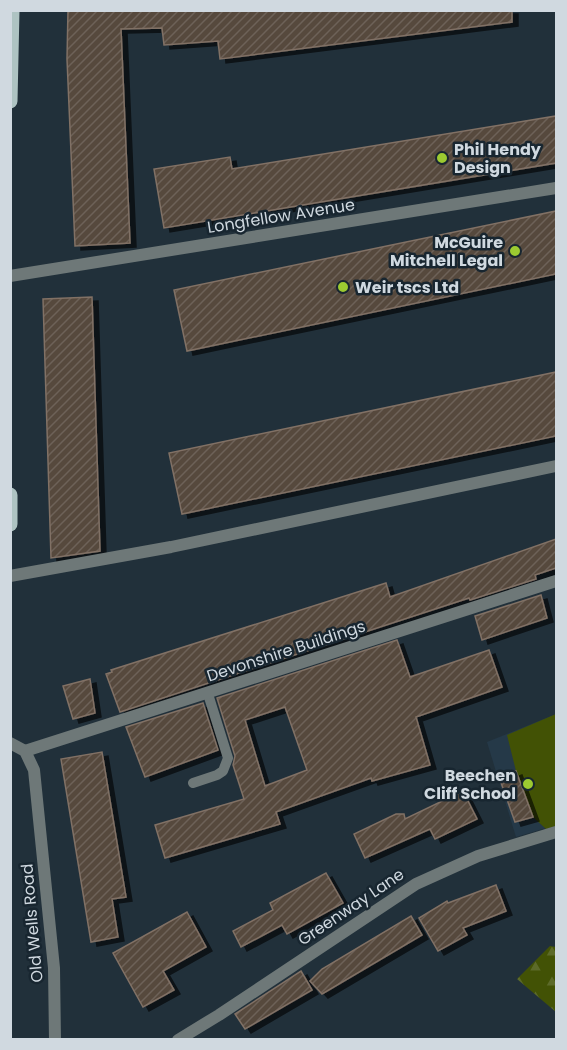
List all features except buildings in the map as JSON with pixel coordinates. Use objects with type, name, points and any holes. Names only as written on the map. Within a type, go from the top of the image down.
[{"type":"main road","points":[[10,101],[12,10]]},
{"type":"main road","points":[[10,495],[10,524]]},
{"type":"street","name":"Longfellow Avenue","points":[[10,276],[556,188]]},
{"type":"street","points":[[10,576],[171,547],[556,466]]},
{"type":"street","name":"Devonshire Buildings","points":[[26,751],[556,581]]},
{"type":"street","points":[[10,743],[26,751]]},
{"type":"street","name":"Old Wells Road","points":[[26,751],[34,770],[54,968],[56,1040]]},
{"type":"street","name":"Greenway Lane","points":[[178,1040],[416,884],[478,856],[556,832]]},
{"type":"lane","points":[[193,783],[223,771],[228,758],[208,694]]},
{"type":"shaded area","name":"Beechen Cliff School","points":[[556,714],[556,825],[516,837],[487,742]]},
{"type":"green space","name":"Beechen Cliff School","points":[[556,714],[556,826],[546,829],[533,817],[516,771],[507,735]]},
{"type":"green space","points":[[550,946],[556,947],[556,1012],[517,979]]},
{"type":"place","name":"Phil Hendy Design","points":[[442,158]]},
{"type":"place","name":"McGuire Mitchell Legal","points":[[515,251]]},
{"type":"place","name":"Weir tscs Ltd","points":[[343,287]]},
{"type":"place","name":"Beechen Cliff School","points":[[528,784]]}]
